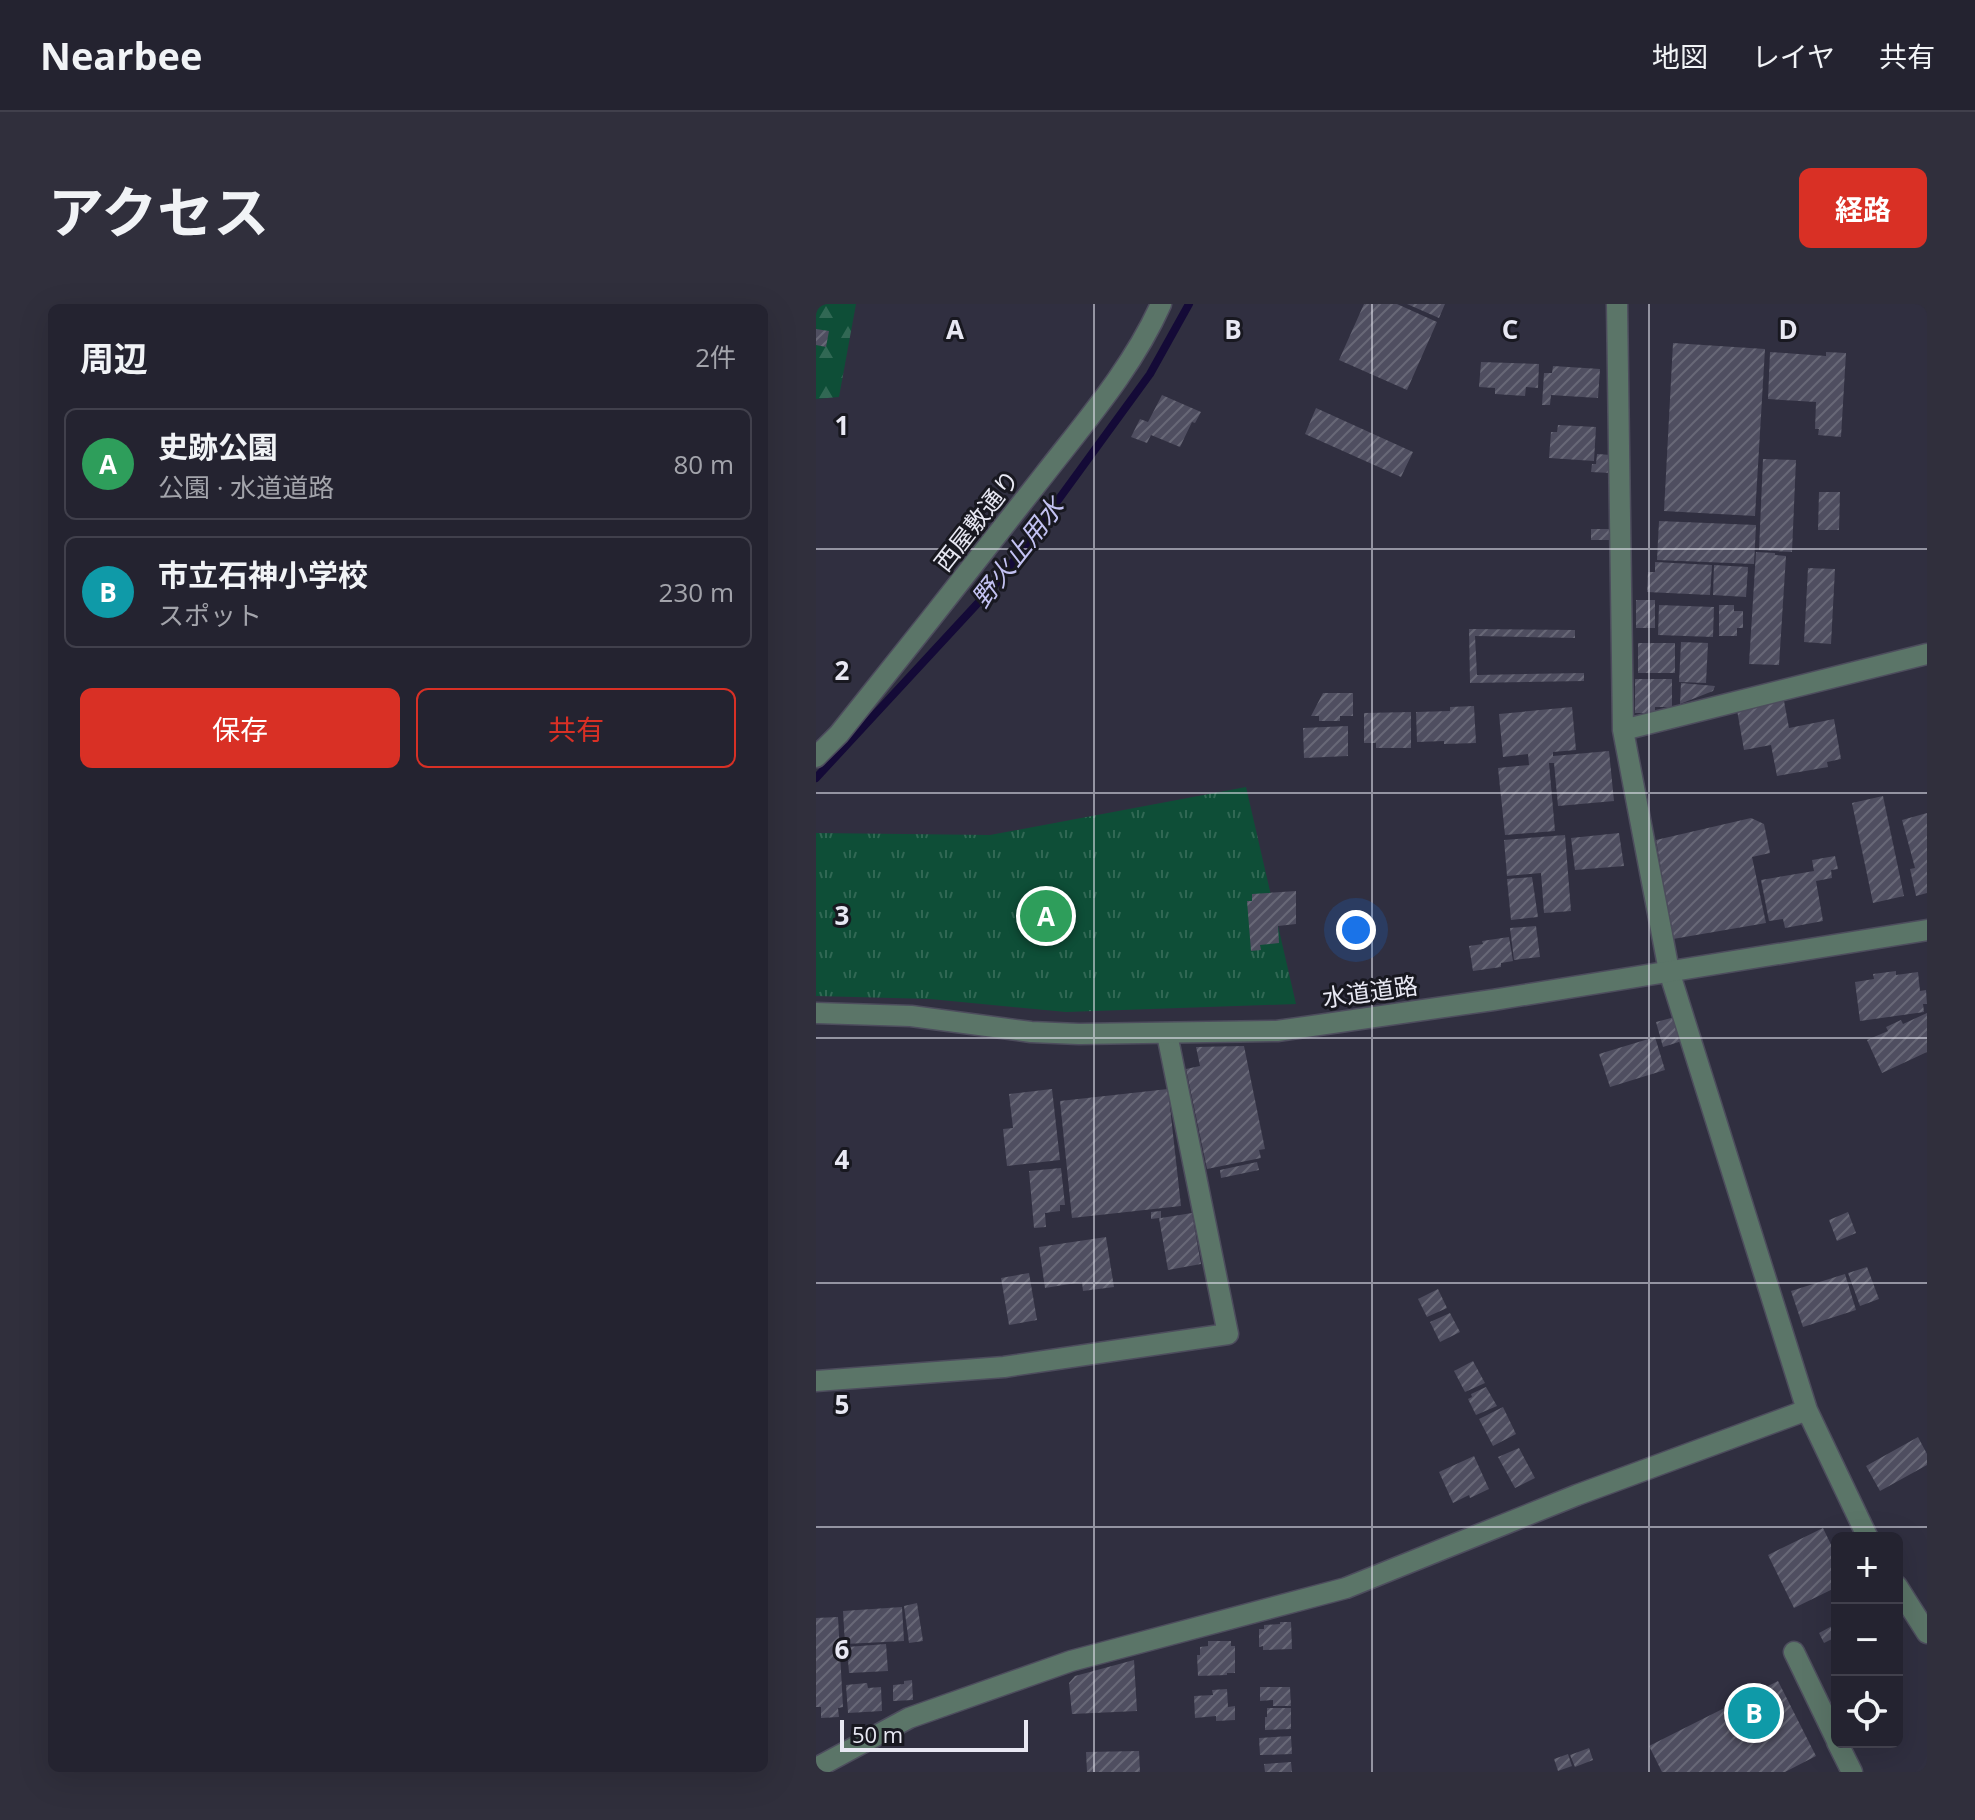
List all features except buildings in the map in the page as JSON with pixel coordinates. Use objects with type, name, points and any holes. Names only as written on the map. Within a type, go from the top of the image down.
[{"type":"street","name":"西屋敷通り","points":[[816,757],[839,734],[1114,384],[1155,319],[1161,304]]},
{"type":"street","points":[[1617,304],[1623,730],[1669,971],[1807,1410],[1865,1532]]},
{"type":"street","points":[[1623,730],[1927,654]]},
{"type":"street","name":"水道道路","points":[[816,1013],[911,1016],[1047,1033],[1277,1031],[1493,1000],[1927,930]]},
{"type":"street","points":[[816,1381],[1004,1367],[1228,1334],[1167,1034]]},
{"type":"street","points":[[816,1768],[909,1718],[1071,1661],[1346,1588],[1577,1495],[1807,1410]]},
{"type":"street","points":[[1903,1595],[1927,1633]]},
{"type":"street","points":[[1794,1652],[1831,1729]]},
{"type":"street","points":[[1840,1748],[1852,1772]]},
{"type":"green space","points":[[816,304],[856,304],[839,397],[816,399]]},
{"type":"green space","points":[[1246,787],[1296,1004],[1066,1012],[930,999],[816,996],[816,833],[990,835]]},
{"type":"waterway","name":"野火止用水","points":[[816,778],[1002,577],[1150,374],[1189,304]]},
{"type":"place","name":"史跡公園","points":[[1046,916]]},
{"type":"place","name":"市立石神小学校","points":[[1754,1713]]}]
